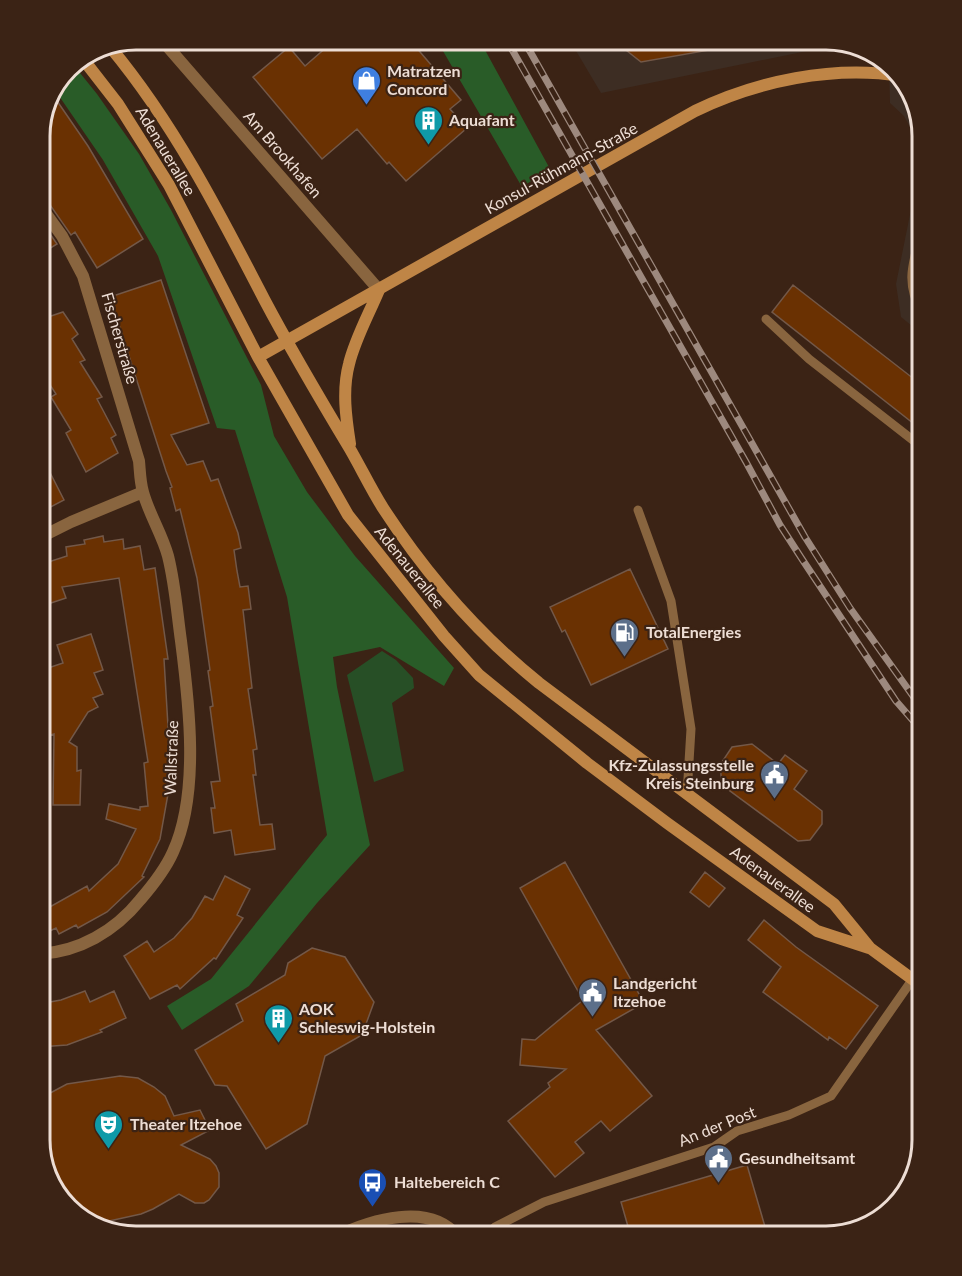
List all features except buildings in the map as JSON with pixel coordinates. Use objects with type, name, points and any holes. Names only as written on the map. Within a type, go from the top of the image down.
[{"type":"main road","name":"Adenauerallee","points":[[114,52],[149,99],[204,185],[287,342],[364,478],[408,545],[473,624],[507,658],[531,677],[834,904],[870,948],[912,979]]},
{"type":"main road","name":"Adenauerallee","points":[[87,65],[118,104],[169,186],[258,357],[348,515],[444,636],[479,675],[614,783],[817,931],[870,948]]},
{"type":"main road","name":"Konsul-Rühmann-Straße","points":[[258,357],[675,122],[719,100],[766,85],[837,73],[886,74]]},
{"type":"main road","points":[[351,452],[345,416],[349,363],[379,290]]},
{"type":"street","name":"Am Brookhafen","points":[[170,49],[379,290]]},
{"type":"street","name":"Fischerstraße","points":[[50,220],[73,254],[90,295],[139,461],[143,492]]},
{"type":"street","points":[[50,533],[143,492]]},
{"type":"street","name":"Wallstraße","points":[[49,952],[74,948],[95,939],[134,908],[156,881],[174,851],[184,815],[188,785],[190,722],[174,584],[167,553],[143,492]]},
{"type":"street","points":[[364,1226],[413,1216],[441,1221],[446,1226]]},
{"type":"lane","points":[[766,319],[809,360],[912,440]]},
{"type":"lane","points":[[638,510],[671,601],[691,729],[687,795]]},
{"type":"lane","name":"An der Post","points":[[497,1226],[544,1202],[714,1147],[736,1131],[789,1115],[831,1096],[912,991]]},
{"type":"shaded area","points":[[575,50],[812,50],[601,93]]},
{"type":"shaded area","points":[[889,77],[904,98],[910,113],[912,131],[904,116],[890,103]]},
{"type":"shaded area","points":[[912,205],[912,326],[901,317],[896,284]]},
{"type":"green space","points":[[442,49],[485,50],[550,169],[522,187]]},
{"type":"green space","points":[[79,72],[139,154],[171,210],[261,385],[274,436],[307,492],[355,556],[454,668],[444,686],[380,647],[333,657],[337,687],[370,845],[317,903],[249,986],[182,1030],[167,1006],[211,979],[327,835],[287,597],[235,430],[217,428],[158,256],[103,160],[59,97]]},
{"type":"green space","points":[[382,651],[396,660],[413,678],[414,688],[392,703],[404,771],[374,782],[347,675]]},
{"type":"railway","points":[[512,50],[780,525],[896,701],[912,719]]},
{"type":"railway","points":[[529,50],[805,537],[850,608],[912,695]]},
{"type":"place","name":"Matratzen Concord","points":[[366,106]]},
{"type":"place","name":"Aquafant","points":[[428,146]]},
{"type":"place","name":"TotalEnergies","points":[[625,658]]},
{"type":"place","name":"Kfz-Zulassungsstelle Kreis Steinburg","points":[[775,800]]},
{"type":"place","name":"Landgericht Itzehoe","points":[[592,1018]]},
{"type":"place","name":"AOK Schleswig-Holstein","points":[[278,1044]]},
{"type":"place","name":"Theater Itzehoe","points":[[109,1150]]},
{"type":"place","name":"Gesundheitsamt","points":[[718,1184]]},
{"type":"place","name":"Haltebereich C","points":[[373,1208]]}]
